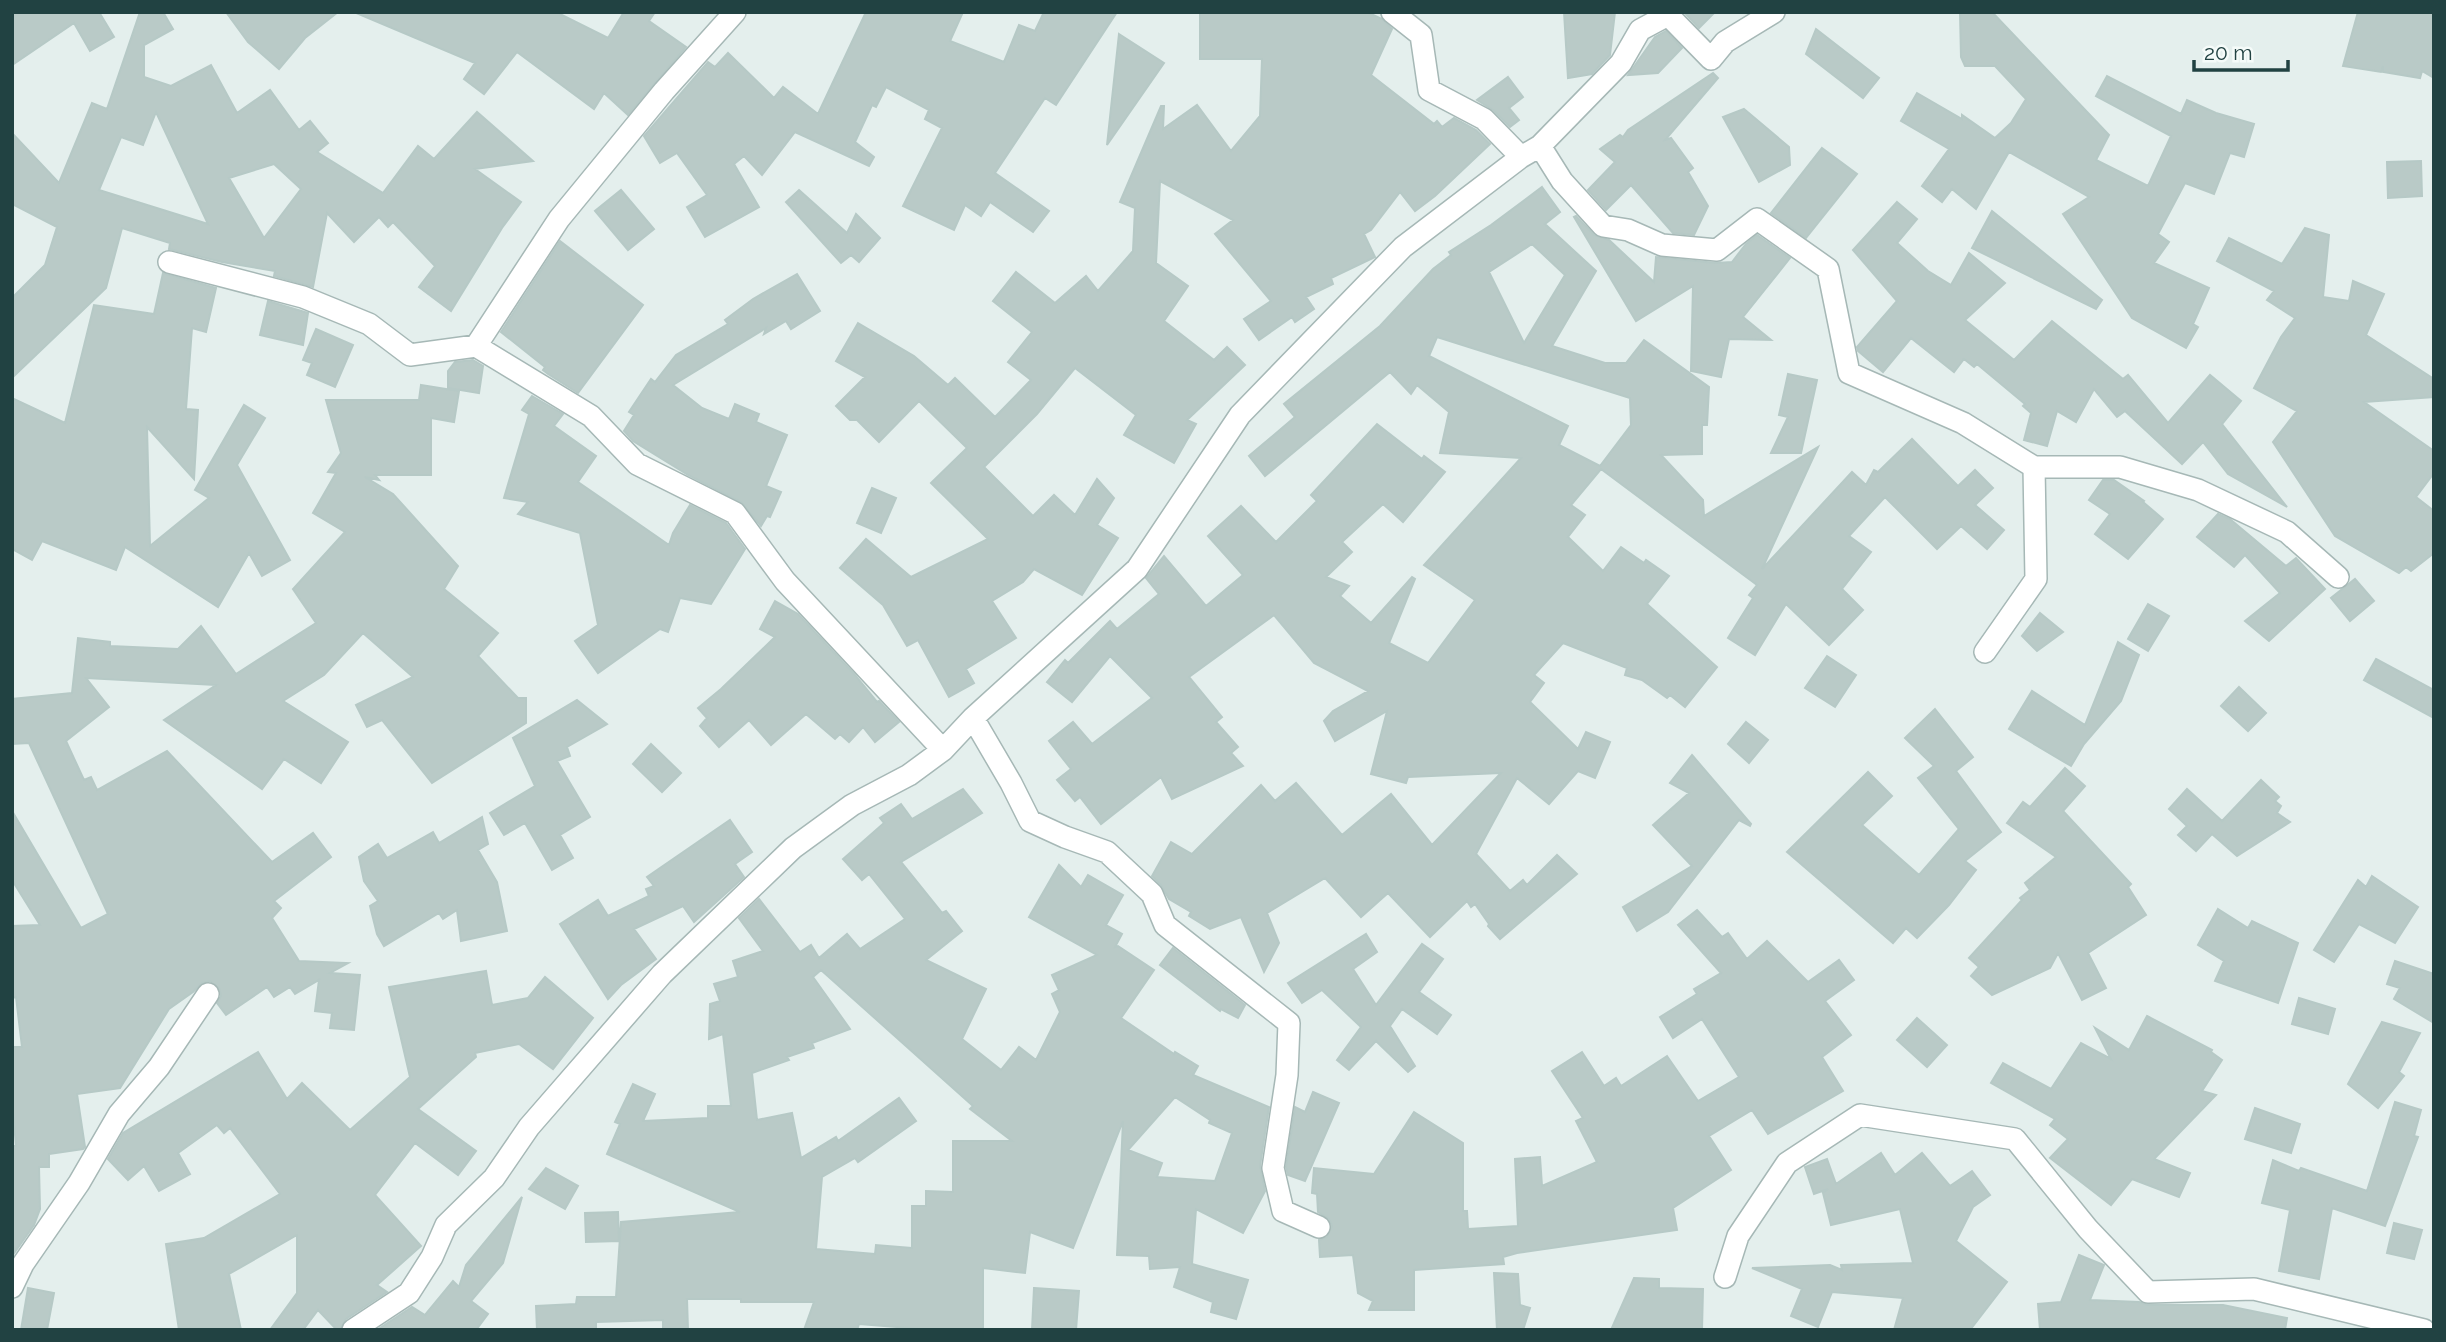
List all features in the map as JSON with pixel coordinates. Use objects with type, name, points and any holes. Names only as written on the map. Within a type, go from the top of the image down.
[{"type":"street","points":[[1392,12],[1421,35],[1429,90],[1484,119],[1521,157]]},
{"type":"street","points":[[353,1330],[409,1293],[432,1257],[446,1225],[494,1178],[530,1127],[662,974],[793,848],[852,805],[909,775],[943,750],[973,718],[1137,569],[1240,415],[1403,247],[1521,157],[1540,146],[1621,63],[1640,30],[1669,14],[1711,59],[1725,42],[1774,12]]},
{"type":"street","points":[[476,346],[559,219],[731,13]]},
{"type":"street","points":[[1540,146],[1562,181],[1603,226],[1628,230],[1662,245],[1717,250],[1757,219],[1828,269],[1849,373],[1963,423],[2034,467],[2120,467],[2198,490],[2287,532],[2338,577]]},
{"type":"street","points":[[169,262],[303,297],[369,324],[410,355],[476,346],[591,416],[637,464],[735,513],[785,581],[943,750]]},
{"type":"street","points":[[1985,652],[2036,579],[2034,467]]},
{"type":"street","points":[[973,718],[1012,783],[1030,821],[1107,852],[1152,894],[1165,925],[1289,1023],[1287,1075],[1273,1168],[1283,1211],[1319,1227]]},
{"type":"street","points":[[12,1287],[23,1264],[79,1183],[119,1114],[159,1067],[208,993]]},
{"type":"street","points":[[1725,1278],[1738,1236],[1787,1163],[1860,1115],[2015,1139],[2088,1229],[2148,1292],[2254,1289],[2424,1330]]},
{"type":"building","points":[[12,12],[99,12],[114,37],[90,51],[74,23],[12,65]]},
{"type":"building","points":[[140,12],[163,12],[173,29],[144,45],[144,77],[171,86],[211,65],[237,113],[270,90],[299,130],[310,121],[328,143],[317,152],[383,193],[418,146],[434,159],[477,112],[533,161],[475,169],[521,202],[451,311],[419,287],[435,266],[393,222],[388,227],[379,217],[354,242],[327,213],[313,287],[274,276],[275,271],[169,249],[170,243],[122,228],[106,288],[12,378],[12,298],[45,265],[57,227],[12,204],[12,133],[59,183],[92,103],[107,109]],"holes":[[[156,112],[208,224],[99,190],[121,137],[143,145]],[[274,164],[301,189],[264,238],[229,178]]]},
{"type":"building","points":[[226,12],[338,12],[305,38],[279,69],[248,42]]},
{"type":"building","points":[[354,12],[556,12],[608,38],[624,12],[655,12],[649,21],[686,47],[628,115],[604,93],[594,109],[517,52],[484,94],[464,79],[475,63]]},
{"type":"building","points":[[866,12],[963,12],[950,41],[1004,62],[1019,25],[1035,31],[1044,12],[1117,12],[1056,105],[1045,98],[995,173],[1049,211],[1033,232],[990,202],[981,216],[965,205],[954,230],[903,206],[942,128],[925,119],[929,110],[886,87],[876,107],[872,105],[855,142],[874,157],[869,166],[795,132],[762,175],[744,156],[734,164],[759,207],[705,237],[687,207],[707,195],[677,153],[660,163],[644,136],[708,62],[715,67],[728,53],[774,98],[783,87],[818,114]]},
{"type":"building","points":[[1200,12],[1367,12],[1382,19],[1392,29],[1371,75],[1434,124],[1437,121],[1442,127],[1454,118],[1476,130],[1490,144],[1435,196],[1415,211],[1400,192],[1371,230],[1364,234],[1375,257],[1331,278],[1333,284],[1306,297],[1314,309],[1295,322],[1292,317],[1259,340],[1244,319],[1271,301],[1215,234],[1233,220],[1160,181],[1156,263],[1188,286],[1164,321],[1214,360],[1227,347],[1245,365],[1187,420],[1196,424],[1174,463],[1124,435],[1136,415],[1075,368],[1037,414],[984,467],[1033,516],[1054,495],[1075,515],[1097,479],[1114,498],[1097,525],[1118,538],[1082,595],[1034,569],[1023,582],[992,601],[1016,638],[966,669],[974,683],[949,697],[918,640],[907,646],[883,605],[840,568],[866,539],[911,577],[988,539],[931,483],[967,448],[919,401],[879,442],[857,420],[850,420],[836,406],[865,377],[836,361],[858,323],[914,356],[948,385],[955,378],[995,417],[1031,380],[1008,362],[1032,332],[993,301],[1016,272],[1055,303],[1086,276],[1098,291],[1133,251],[1135,208],[1120,202],[1161,106],[1164,106],[1163,129],[1197,105],[1231,151],[1260,116],[1262,59],[1200,59]]},
{"type":"building","points":[[1564,12],[1615,12],[1610,55],[1592,74],[1568,78]]},
{"type":"building","points":[[1684,12],[1715,12],[1699,28]]},
{"type":"building","points":[[1960,12],[1992,12],[2109,135],[2096,160],[2148,186],[2171,136],[2096,96],[2107,76],[2181,114],[2187,100],[2216,113],[2254,124],[2244,157],[2230,153],[2214,194],[2185,183],[2158,234],[2169,242],[2154,263],[2209,288],[2193,324],[2198,327],[2186,348],[2132,318],[2063,214],[2089,197],[2009,152],[1976,209],[1952,189],[1942,202],[1922,186],[1949,149],[1901,121],[1917,93],[1962,119],[1962,115],[1995,138],[2011,123],[2026,99],[1995,66],[1965,66],[1961,57]]},
{"type":"building","points":[[2358,12],[2434,12],[2434,78],[2422,71],[2420,78],[2383,72],[2383,66],[2381,72],[2343,66]]},
{"type":"building","points":[[1816,29],[1879,78],[1863,98],[1806,54]]},
{"type":"building","points":[[1666,31],[1682,48],[1658,73],[1628,75],[1655,37]]},
{"type":"building","points":[[1119,34],[1164,63],[1107,145]]},
{"type":"building","points":[[1713,73],[1718,78],[1665,140],[1671,138],[1693,168],[1688,172],[1708,206],[1694,235],[1673,233],[1631,185],[1606,210],[1588,190],[1615,162],[1600,149],[1620,135],[1623,137],[1628,130]]},
{"type":"building","points":[[1508,77],[1523,97],[1509,108],[1519,120],[1510,127],[1493,110],[1477,100]]},
{"type":"building","points":[[1744,109],[1789,147],[1790,165],[1759,182],[1723,117]]},
{"type":"building","points":[[1822,148],[1857,174],[1806,238],[1771,213]]},
{"type":"building","points":[[2421,161],[2422,196],[2388,198],[2387,162]]},
{"type":"building","points":[[1542,187],[1560,212],[1545,224],[1596,271],[1552,346],[1605,363],[1626,363],[1644,340],[1709,387],[1707,425],[1702,425],[1702,454],[1661,455],[1703,500],[1704,516],[1818,447],[1762,569],[1852,472],[1866,485],[1874,470],[1878,472],[1912,439],[1958,486],[1975,470],[1993,488],[1975,505],[2004,530],[1987,549],[1961,526],[1937,549],[1885,497],[1849,536],[1871,552],[1842,589],[1863,610],[1829,645],[1786,604],[1755,655],[1728,638],[1753,598],[1749,595],[1757,585],[1601,469],[1571,505],[1585,515],[1568,537],[1603,571],[1621,547],[1669,576],[1647,604],[1717,667],[1685,707],[1670,695],[1667,698],[1642,680],[1625,675],[1627,668],[1563,643],[1534,675],[1544,683],[1530,702],[1578,749],[1586,732],[1610,742],[1595,778],[1578,771],[1549,804],[1517,778],[1476,854],[1510,891],[1523,880],[1527,885],[1557,855],[1577,874],[1500,939],[1488,926],[1475,904],[1471,907],[1467,901],[1430,937],[1388,893],[1361,917],[1325,878],[1267,913],[1279,943],[1264,972],[1241,917],[1210,929],[1189,916],[1191,912],[1169,899],[1152,876],[1171,842],[1192,854],[1261,785],[1275,801],[1296,783],[1342,835],[1391,794],[1432,845],[1501,773],[1408,777],[1406,783],[1371,774],[1387,711],[1335,741],[1324,721],[1333,711],[1368,691],[1314,663],[1274,615],[1189,677],[1222,717],[1216,722],[1238,747],[1231,753],[1243,766],[1172,799],[1161,777],[1101,824],[1080,797],[1075,801],[1057,780],[1071,769],[1049,741],[1073,722],[1092,744],[1152,698],[1110,656],[1072,702],[1047,682],[1065,660],[1068,663],[1110,621],[1117,629],[1159,594],[1146,578],[1164,556],[1206,606],[1243,575],[1208,536],[1241,506],[1276,542],[1317,501],[1311,495],[1377,424],[1422,459],[1424,456],[1445,472],[1403,522],[1383,504],[1342,542],[1352,552],[1326,577],[1349,586],[1340,596],[1371,623],[1412,577],[1415,579],[1389,643],[1428,663],[1475,600],[1424,565],[1521,458],[1440,453],[1449,412],[1417,385],[1411,394],[1390,372],[1265,476],[1249,456],[1295,417],[1284,404],[1380,326],[1433,269],[1451,255],[1449,252]],"holes":[[[1532,244],[1565,275],[1524,343],[1489,272]],[[1437,337],[1630,398],[1631,425],[1600,466],[1559,445],[1568,426],[1429,356]]]},
{"type":"building","points":[[621,190],[654,229],[628,250],[595,211]]},
{"type":"building","points":[[799,190],[847,233],[856,214],[880,238],[859,262],[851,255],[841,263],[786,202]]},
{"type":"building","points":[[1897,202],[1917,219],[1897,243],[1928,271],[1951,285],[1969,253],[2005,283],[1965,320],[2014,360],[2052,321],[2123,379],[2128,375],[2168,423],[2210,375],[2241,401],[2222,424],[2287,507],[2228,474],[2203,442],[2182,464],[2125,411],[2117,417],[2094,389],[2076,422],[2057,411],[2047,446],[2024,440],[2031,413],[2023,406],[2025,404],[1977,364],[1974,367],[1964,359],[1954,372],[1911,338],[1883,372],[1858,351],[1857,347],[1897,301],[1853,250]]},
{"type":"building","points":[[1992,211],[2102,300],[2096,309],[1972,248]]},
{"type":"building","points":[[1574,217],[1594,235],[1609,240],[1654,282],[1656,257],[1732,262],[1757,235],[1790,258],[1743,317],[1771,340],[1729,339],[1721,377],[1691,371],[1693,286],[1636,321]]},
{"type":"building","points":[[2305,228],[2329,235],[2323,297],[2349,301],[2353,281],[2384,294],[2366,335],[2434,379],[2434,397],[2364,402],[2434,451],[2434,473],[2416,497],[2434,511],[2434,553],[2411,571],[2406,567],[2399,573],[2335,536],[2273,442],[2297,411],[2254,388],[2281,337],[2295,318],[2267,300],[2274,291],[2217,261],[2229,238],[2282,264]]},
{"type":"building","points":[[560,241],[643,305],[578,393],[548,374],[543,370],[545,367],[501,332]]},
{"type":"building","points":[[163,273],[216,288],[206,332],[192,328],[186,409],[198,410],[194,479],[147,427],[150,546],[209,498],[195,490],[244,405],[265,418],[237,465],[290,560],[262,576],[249,553],[218,607],[125,547],[116,570],[42,541],[32,560],[12,549],[12,398],[65,423],[94,305],[154,314]]},
{"type":"building","points":[[797,274],[820,311],[791,329],[786,321],[764,334],[766,328],[673,385],[702,408],[729,419],[735,404],[759,414],[756,422],[787,435],[766,486],[781,492],[770,517],[767,516],[761,526],[741,502],[688,475],[633,441],[624,431],[634,415],[629,412],[651,379],[655,382],[676,355],[728,324],[725,320],[753,299]]},
{"type":"building","points":[[268,301],[308,313],[303,345],[260,335]]},
{"type":"building","points":[[316,329],[353,345],[335,387],[307,375],[312,363],[303,360]]},
{"type":"building","points":[[473,360],[483,366],[479,393],[448,388],[448,371],[455,362]]},
{"type":"building","points":[[1788,374],[1817,380],[1801,453],[1771,453],[1788,417],[1779,415]]},
{"type":"building","points":[[421,385],[459,391],[454,422],[431,418],[431,475],[375,475],[379,480],[365,477],[393,494],[458,566],[444,589],[498,633],[478,656],[518,698],[526,698],[526,723],[432,783],[382,720],[367,727],[356,705],[413,677],[363,633],[324,675],[283,701],[348,742],[321,783],[284,759],[262,789],[164,720],[216,685],[86,678],[109,707],[66,741],[84,780],[91,777],[97,790],[167,751],[272,862],[313,833],[331,857],[274,901],[281,908],[272,918],[299,961],[348,963],[330,973],[360,975],[354,1030],[330,1028],[332,1013],[315,1011],[319,980],[295,994],[290,987],[274,997],[267,987],[226,1015],[217,1003],[221,996],[219,988],[210,981],[202,983],[169,1009],[120,1088],[77,1094],[85,1147],[49,1154],[49,1167],[39,1167],[40,1209],[34,1225],[12,1256],[12,1146],[16,1146],[12,1101],[12,1047],[22,1047],[16,997],[12,998],[12,926],[40,925],[12,880],[12,811],[81,928],[108,914],[29,743],[12,744],[12,699],[72,693],[78,638],[110,642],[110,646],[178,649],[201,626],[236,674],[316,623],[293,589],[345,532],[313,513],[336,473],[328,472],[341,453],[326,400],[419,400]]},
{"type":"building","points":[[532,396],[563,414],[554,426],[596,456],[578,482],[669,545],[690,505],[726,523],[745,549],[711,604],[680,598],[668,632],[660,629],[598,673],[575,641],[598,625],[580,533],[518,514],[528,502],[504,498],[529,414],[522,410]]},
{"type":"building","points":[[2103,480],[2114,480],[2144,501],[2163,519],[2128,559],[2095,534],[2110,514],[2089,500]]},
{"type":"building","points":[[872,488],[896,498],[881,533],[857,523]]},
{"type":"building","points":[[2218,514],[2230,519],[2286,566],[2296,558],[2325,589],[2269,641],[2245,621],[2280,593],[2245,555],[2234,567],[2197,537]]},
{"type":"building","points":[[2355,579],[2374,601],[2350,621],[2331,598]]},
{"type":"building","points":[[775,601],[798,614],[877,702],[899,722],[875,742],[863,727],[849,742],[840,734],[835,739],[806,714],[771,745],[749,720],[719,747],[700,726],[707,718],[698,708],[775,637],[760,629]]},
{"type":"building","points":[[2148,604],[2169,616],[2148,651],[2128,639]]},
{"type":"building","points":[[2040,613],[2063,632],[2037,651],[2022,636]]},
{"type":"building","points":[[2118,642],[2139,655],[2121,701],[2084,744],[2071,766],[2009,729],[2032,691],[2085,725]]},
{"type":"building","points":[[1827,656],[1856,675],[1835,707],[1805,688]]},
{"type":"building","points":[[2376,659],[2434,690],[2434,718],[2364,680]]},
{"type":"building","points":[[2239,687],[2266,713],[2248,731],[2221,706]]},
{"type":"building","points":[[577,700],[607,724],[567,747],[570,756],[557,761],[590,817],[560,835],[573,858],[552,870],[525,823],[504,835],[490,813],[535,786],[513,738]]},
{"type":"building","points":[[1935,709],[1973,757],[1956,771],[2001,832],[1965,861],[1976,870],[1949,905],[1917,938],[1906,928],[1893,943],[1787,852],[1868,772],[1892,796],[1862,825],[1919,875],[1959,829],[1918,778],[1934,766],[1905,738]]},
{"type":"building","points":[[1746,722],[1768,740],[1749,763],[1728,744]]},
{"type":"building","points":[[651,744],[681,773],[662,792],[633,764]]},
{"type":"building","points":[[1692,755],[1751,824],[1750,826],[1739,820],[1668,912],[1637,931],[1623,907],[1692,866],[1653,825],[1689,793],[1670,783]]},
{"type":"building","points":[[2065,768],[2085,786],[2063,811],[2131,884],[2128,887],[2146,915],[2088,953],[2106,988],[2082,1000],[2058,953],[2050,968],[1992,995],[1971,976],[1979,967],[1969,958],[2022,900],[2020,898],[2030,890],[2025,883],[2056,857],[2007,823],[2023,802],[2030,807]]},
{"type":"building","points":[[2261,780],[2279,797],[2275,801],[2281,806],[2277,813],[2290,822],[2237,856],[2212,834],[2196,851],[2178,835],[2187,826],[2169,809],[2187,789],[2222,821]]},
{"type":"building","points":[[963,789],[982,813],[901,862],[942,913],[946,911],[962,931],[926,960],[986,989],[962,1039],[1001,1070],[1019,1047],[1036,1060],[1060,1012],[1052,994],[1059,990],[1052,975],[1097,955],[1029,917],[1059,865],[1081,887],[1088,875],[1123,895],[1106,925],[1122,934],[1115,947],[1118,946],[1154,970],[1121,1018],[1174,1054],[1175,1052],[1198,1066],[1193,1075],[1269,1107],[1260,1166],[1265,1191],[1243,1233],[1196,1209],[1192,1264],[1248,1280],[1236,1319],[1211,1312],[1213,1302],[1174,1287],[1180,1267],[1150,1269],[1149,1256],[1117,1255],[1123,1121],[1073,1248],[1030,1232],[1025,1273],[983,1268],[983,1330],[934,1330],[859,1324],[857,1330],[804,1330],[814,1302],[687,1299],[688,1330],[663,1330],[663,1320],[596,1322],[596,1330],[537,1330],[536,1306],[576,1304],[577,1297],[616,1297],[621,1222],[740,1212],[607,1154],[620,1124],[615,1122],[633,1084],[655,1094],[643,1121],[708,1118],[708,1106],[731,1106],[723,1034],[709,1039],[710,1004],[720,1001],[714,984],[738,977],[733,961],[763,951],[739,918],[759,899],[800,952],[811,945],[819,958],[847,934],[860,949],[905,919],[869,874],[862,880],[843,859],[884,823],[880,818],[901,804],[912,819]],"holes":[[[821,970],[973,1106],[970,1109],[1012,1141],[953,1141],[953,1192],[926,1191],[926,1206],[912,1206],[912,1248],[876,1245],[875,1254],[816,1249],[822,1177],[855,1158],[858,1162],[916,1121],[899,1098],[838,1141],[836,1137],[801,1158],[792,1113],[757,1120],[752,1073],[789,1060],[787,1057],[814,1048],[812,1043],[850,1029],[813,977]],[[1175,1097],[1210,1120],[1209,1123],[1232,1133],[1215,1181],[1157,1177],[1162,1163],[1128,1150]]]},
{"type":"building","points":[[482,817],[488,844],[478,850],[497,882],[507,931],[461,941],[457,910],[443,919],[439,913],[384,946],[377,934],[370,906],[378,901],[364,881],[359,857],[378,844],[387,858],[433,832],[439,843]]},
{"type":"building","points":[[730,820],[752,852],[735,864],[744,877],[694,922],[683,906],[634,929],[656,959],[621,985],[608,999],[560,924],[598,900],[608,916],[649,896],[646,889],[654,886],[647,877]]},
{"type":"building","points":[[2372,876],[2418,907],[2395,943],[2359,924],[2334,962],[2314,950],[2358,880],[2366,887]]},
{"type":"building","points":[[2218,909],[2248,928],[2252,921],[2298,943],[2278,1003],[2215,981],[2224,961],[2198,945]]},
{"type":"building","points":[[1697,910],[1722,937],[1728,933],[1747,959],[1767,941],[1808,982],[1839,960],[1854,980],[1825,1001],[1851,1035],[1822,1057],[1843,1091],[1768,1134],[1752,1110],[1709,1136],[1731,1170],[1673,1208],[1677,1230],[1517,1253],[1503,1257],[1504,1264],[1414,1270],[1414,1310],[1369,1310],[1373,1301],[1358,1293],[1353,1255],[1320,1257],[1319,1240],[1327,1237],[1332,1226],[1329,1219],[1318,1212],[1317,1194],[1312,1193],[1314,1168],[1374,1174],[1414,1112],[1463,1143],[1463,1211],[1467,1211],[1468,1229],[1518,1226],[1515,1159],[1540,1157],[1542,1186],[1597,1162],[1576,1121],[1583,1118],[1552,1071],[1582,1052],[1604,1086],[1616,1078],[1621,1086],[1667,1056],[1698,1101],[1739,1077],[1702,1019],[1673,1038],[1660,1017],[1697,994],[1694,989],[1721,973],[1678,925]]},
{"type":"building","points":[[1366,934],[1377,952],[1353,969],[1376,1005],[1422,944],[1443,959],[1419,992],[1451,1015],[1437,1034],[1402,1009],[1390,1026],[1415,1066],[1408,1072],[1376,1041],[1349,1070],[1337,1060],[1361,1027],[1322,990],[1302,1003],[1288,983]]},
{"type":"building","points":[[1173,948],[1245,1005],[1238,1018],[1221,1009],[1220,1011],[1160,965]]},
{"type":"building","points":[[2395,961],[2434,974],[2434,1023],[2394,999],[2400,988],[2387,984]]},
{"type":"building","points":[[486,971],[492,1005],[528,998],[545,977],[593,1018],[553,1069],[519,1044],[475,1053],[476,1057],[418,1109],[476,1151],[458,1175],[415,1143],[375,1195],[421,1246],[377,1285],[387,1292],[346,1319],[340,1330],[318,1310],[303,1330],[270,1330],[297,1293],[297,1235],[229,1274],[241,1330],[179,1330],[166,1244],[204,1238],[280,1194],[230,1128],[224,1133],[217,1125],[178,1153],[190,1174],[159,1191],[144,1166],[128,1180],[108,1159],[123,1133],[258,1052],[287,1099],[302,1083],[350,1130],[410,1077],[389,987]]},
{"type":"building","points":[[2299,998],[2335,1009],[2328,1034],[2292,1024]]},
{"type":"building","points":[[2147,1016],[2212,1050],[2211,1052],[2222,1060],[2202,1091],[2216,1095],[2154,1159],[2190,1173],[2179,1197],[2132,1179],[2111,1205],[2050,1158],[2068,1139],[2050,1125],[2055,1119],[1991,1083],[2003,1063],[2051,1089],[2081,1043],[2111,1059],[2095,1028],[2129,1050]]},
{"type":"building","points":[[1917,1018],[1947,1045],[1927,1067],[1897,1040]]},
{"type":"building","points":[[2382,1022],[2420,1033],[2399,1072],[2404,1076],[2378,1108],[2348,1084]]},
{"type":"building","points":[[1313,1092],[1339,1103],[1305,1181],[1288,1175],[1286,1167],[1295,1107],[1305,1112]]},
{"type":"building","points":[[2395,1102],[2421,1110],[2414,1136],[2418,1137],[2385,1226],[2332,1208],[2319,1279],[2279,1271],[2290,1210],[2262,1203],[2273,1160],[2299,1171],[2301,1168],[2367,1191]]},
{"type":"building","points":[[2255,1108],[2300,1124],[2291,1153],[2245,1139]]},
{"type":"building","points":[[1881,1153],[1895,1175],[1922,1153],[1950,1186],[1972,1171],[1990,1195],[1973,1207],[1956,1241],[2007,1282],[1970,1330],[1894,1330],[1903,1298],[1832,1292],[1818,1327],[1791,1316],[1802,1289],[1752,1268],[1830,1265],[1842,1270],[1841,1265],[1913,1263],[1900,1209],[1831,1225],[1823,1193],[1828,1189],[1814,1194],[1805,1167],[1827,1159],[1836,1184]]},
{"type":"building","points":[[546,1168],[578,1186],[565,1209],[529,1189]]},
{"type":"building","points":[[522,1197],[503,1263],[471,1301],[488,1314],[476,1330],[377,1330],[412,1307],[425,1315],[453,1281],[459,1287],[466,1265]]},
{"type":"building","points":[[618,1212],[619,1241],[586,1242],[585,1213]]},
{"type":"building","points":[[2394,1223],[2422,1230],[2414,1259],[2387,1253]]},
{"type":"building","points":[[2079,1255],[2104,1265],[2090,1300],[2139,1302],[2148,1305],[2223,1305],[2287,1318],[2285,1330],[2040,1330],[2038,1304],[2061,1302]]},
{"type":"building","points":[[1494,1273],[1518,1274],[1520,1305],[1530,1308],[1523,1330],[1497,1330]]},
{"type":"building","points":[[1634,1278],[1659,1279],[1659,1288],[1703,1289],[1702,1330],[1611,1330]]},
{"type":"building","points":[[28,1288],[54,1293],[47,1330],[21,1330]]},
{"type":"building","points":[[1034,1288],[1079,1291],[1076,1330],[1032,1330]]}]
